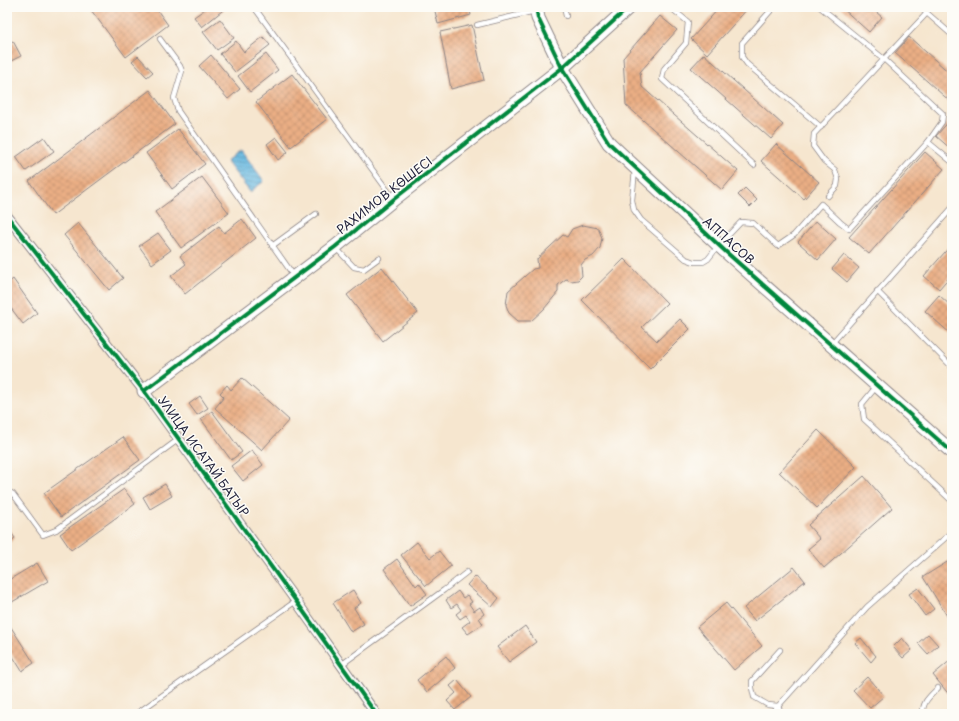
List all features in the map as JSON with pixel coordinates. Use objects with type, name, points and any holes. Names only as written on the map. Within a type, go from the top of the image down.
[{"type":"street","name":"РАХИМОВ КӨШЕСІ","points":[[144,391],[335,247],[562,68],[629,7]]},
{"type":"street","name":"АППАСОВ","points":[[537,9],[538,18],[562,68],[609,143],[719,245],[952,452]]},
{"type":"street","name":"УЛИЦА ИСАТАЙ БАТЫР","points":[[7,216],[144,391],[376,714]]},
{"type":"lane","points":[[254,7],[394,199]]},
{"type":"lane","points":[[564,7],[566,16]]},
{"type":"lane","points":[[670,7],[688,22],[686,43],[664,69],[662,80],[754,165]]},
{"type":"lane","points":[[774,7],[742,43],[742,57],[747,64],[821,127]]},
{"type":"lane","points":[[635,168],[632,200],[634,210],[641,220],[686,259],[694,262],[703,262],[708,259],[741,222],[753,223],[778,246],[794,235],[822,204],[840,222],[850,229],[928,142],[942,122],[943,114],[884,60],[820,7]]},
{"type":"lane","points":[[920,7],[952,35]]},
{"type":"lane","points":[[477,25],[537,9]]},
{"type":"lane","points":[[828,196],[837,186],[838,178],[835,170],[824,161],[813,146],[814,134],[927,13]]},
{"type":"lane","points":[[160,39],[182,71],[174,98],[178,111],[294,278]]},
{"type":"lane","points":[[928,142],[952,162]]},
{"type":"lane","points":[[830,344],[952,208]]},
{"type":"lane","points":[[272,246],[316,214]]},
{"type":"lane","points":[[335,247],[354,266],[364,269],[379,258]]},
{"type":"lane","points":[[877,292],[952,367]]},
{"type":"lane","points":[[878,386],[862,404],[864,419],[952,501]]},
{"type":"lane","points":[[7,491],[13,494],[43,535],[56,530],[179,439]]},
{"type":"lane","points":[[771,714],[868,607],[952,532]]},
{"type":"lane","points":[[341,665],[467,572]]},
{"type":"lane","points":[[136,714],[296,601]]},
{"type":"lane","points":[[778,706],[768,704],[754,697],[752,681],[780,650]]},
{"type":"lane","points":[[924,714],[923,710],[926,699],[938,688]]},
{"type":"lane","points":[[778,706],[782,714]]},
{"type":"water","points":[[241,150],[264,181],[250,192],[226,161]]},
{"type":"building","points":[[95,7],[155,7],[168,25],[126,57],[91,10]]},
{"type":"building","points":[[208,7],[227,7],[202,27],[194,17]]},
{"type":"building","points":[[434,7],[469,7],[471,15],[438,24]]},
{"type":"building","points":[[720,7],[749,7],[707,54],[691,39]]},
{"type":"building","points":[[841,7],[870,7],[882,17],[869,32]]},
{"type":"building","points":[[660,16],[677,30],[640,72],[642,87],[738,171],[722,190],[626,105],[623,58]]},
{"type":"building","points":[[220,19],[234,38],[217,50],[203,32]]},
{"type":"building","points":[[472,25],[484,80],[451,89],[440,32]]},
{"type":"building","points":[[263,37],[270,45],[235,72],[220,54],[236,41],[244,52]]},
{"type":"building","points":[[909,37],[952,75],[952,103],[895,53]]},
{"type":"building","points":[[13,41],[21,56],[7,63],[7,44]]},
{"type":"building","points":[[266,54],[278,70],[250,92],[238,76]]},
{"type":"building","points":[[704,54],[783,125],[771,139],[691,68]]},
{"type":"building","points":[[211,55],[240,89],[228,99],[199,66]]},
{"type":"building","points":[[138,56],[153,72],[147,77],[132,61]]},
{"type":"building","points":[[292,74],[327,119],[291,147],[256,102]]},
{"type":"building","points":[[150,90],[175,124],[53,215],[29,181]]},
{"type":"building","points":[[952,118],[952,150],[936,136]]},
{"type":"building","points":[[178,129],[205,164],[172,189],[146,153]]},
{"type":"building","points":[[44,137],[54,151],[26,171],[16,157]]},
{"type":"building","points":[[276,137],[288,152],[278,160],[267,144]]},
{"type":"building","points":[[776,144],[819,182],[804,199],[761,161]]},
{"type":"building","points":[[925,152],[944,169],[869,254],[849,237]]},
{"type":"building","points":[[202,177],[229,213],[181,248],[155,212]]},
{"type":"building","points":[[745,188],[757,200],[750,207],[738,195]]},
{"type":"building","points":[[242,219],[256,238],[185,294],[171,276],[186,264],[180,256],[219,226],[224,233]]},
{"type":"building","points":[[816,221],[836,239],[818,260],[798,242]]},
{"type":"building","points":[[78,223],[123,278],[109,290],[64,235]]},
{"type":"building","points":[[583,225],[598,228],[602,238],[600,248],[593,256],[585,260],[581,265],[582,276],[578,280],[571,281],[566,279],[558,285],[558,292],[544,309],[531,321],[518,321],[509,313],[506,305],[508,291],[533,269],[538,268],[537,259],[563,235],[567,237],[572,229]]},
{"type":"building","points":[[158,233],[171,250],[152,264],[139,246]]},
{"type":"building","points":[[952,244],[952,274],[939,289],[924,276]]},
{"type":"building","points":[[844,255],[859,268],[847,282],[832,269]]},
{"type":"building","points":[[624,259],[667,303],[642,327],[657,341],[680,319],[690,329],[650,369],[582,300]]},
{"type":"building","points":[[382,267],[418,313],[383,341],[347,295]]},
{"type":"building","points":[[13,279],[37,313],[23,324],[7,303],[7,284]]},
{"type":"building","points":[[939,295],[952,307],[952,335],[925,311]]},
{"type":"building","points":[[242,378],[289,420],[262,450],[215,408],[224,397],[220,393],[227,385],[231,390]]},
{"type":"building","points":[[200,396],[208,408],[197,415],[189,404]]},
{"type":"building","points":[[212,411],[242,452],[231,460],[201,419]]},
{"type":"building","points":[[818,430],[856,467],[817,508],[779,472]]},
{"type":"building","points":[[123,437],[140,460],[61,517],[44,493]]},
{"type":"building","points":[[252,450],[263,465],[243,481],[231,466]]},
{"type":"building","points":[[864,476],[892,508],[824,568],[808,549],[820,539],[808,525]]},
{"type":"building","points":[[165,484],[172,496],[150,509],[143,497]]},
{"type":"building","points":[[124,489],[135,504],[71,550],[60,534]]},
{"type":"building","points":[[7,527],[15,538],[7,544]]},
{"type":"building","points":[[417,542],[430,558],[439,551],[451,566],[426,586],[401,555]]},
{"type":"building","points":[[397,559],[416,586],[419,583],[427,594],[410,606],[384,569]]},
{"type":"building","points":[[952,559],[952,624],[923,577]]},
{"type":"building","points":[[37,563],[48,581],[7,605],[7,581]]},
{"type":"building","points":[[794,567],[805,581],[755,621],[744,608]]},
{"type":"building","points":[[475,576],[499,598],[492,607],[467,585]]},
{"type":"building","points":[[918,588],[934,609],[925,616],[909,594]]},
{"type":"building","points":[[353,590],[361,603],[354,608],[364,624],[351,632],[333,603]]},
{"type":"building","points":[[458,591],[463,598],[467,595],[472,602],[469,604],[474,611],[480,607],[484,614],[479,618],[483,624],[468,634],[462,627],[470,621],[466,615],[460,619],[456,614],[461,610],[457,604],[451,608],[446,600]]},
{"type":"building","points":[[726,603],[762,646],[734,670],[697,627]]},
{"type":"building","points":[[7,621],[34,663],[22,671],[7,647]]},
{"type":"building","points":[[525,626],[536,642],[509,662],[497,647]]},
{"type":"building","points":[[928,634],[938,645],[928,654],[918,643]]},
{"type":"building","points":[[861,638],[876,656],[871,662],[855,643]]},
{"type":"building","points":[[902,638],[912,650],[903,658],[893,647]]},
{"type":"building","points":[[446,656],[455,668],[427,692],[417,680]]},
{"type":"building","points":[[952,659],[952,696],[951,697],[933,675]]},
{"type":"building","points":[[867,677],[884,696],[870,708],[853,690]]},
{"type":"building","points":[[457,680],[471,697],[455,710],[447,701],[456,693],[450,686]]},
{"type":"cycle path","points":[[536,7],[538,18],[562,68],[609,143],[725,251],[952,452]]},
{"type":"cycle path","points":[[144,391],[335,247],[562,68],[629,7]]},
{"type":"cycle path","points":[[7,216],[144,391],[376,714]]}]
